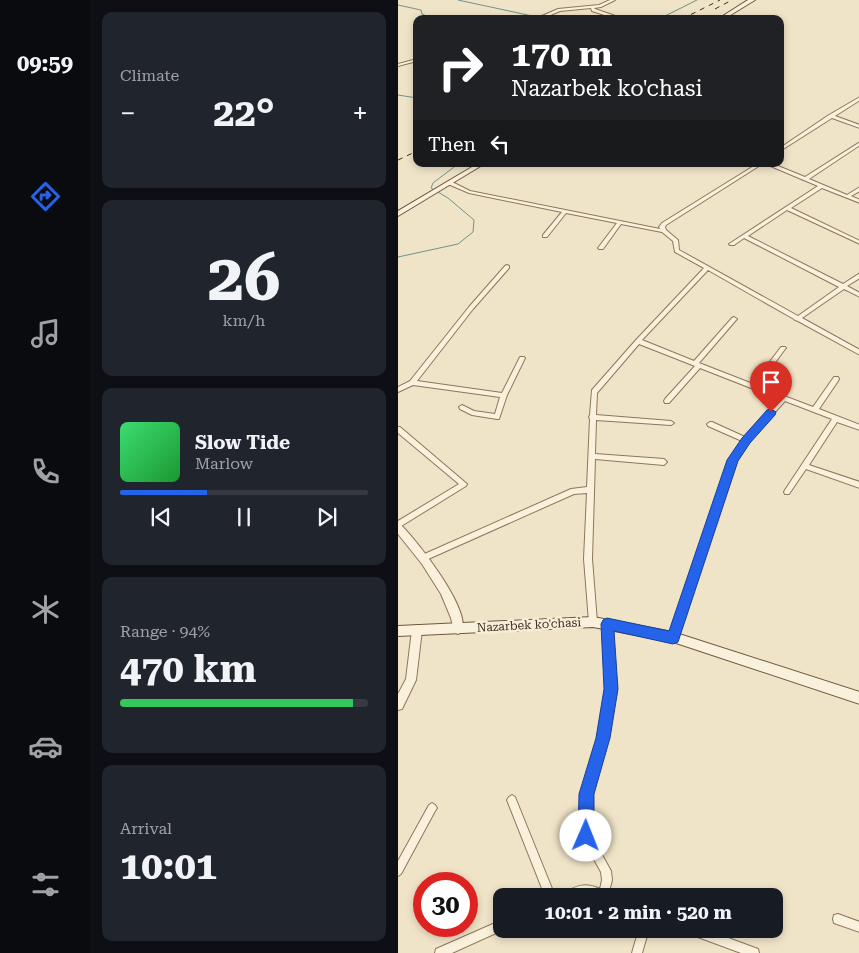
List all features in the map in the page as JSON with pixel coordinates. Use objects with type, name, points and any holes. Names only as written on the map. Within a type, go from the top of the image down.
[{"type":"main road","points":[[727,15],[752,0]]},
{"type":"main road","points":[[398,214],[476,167]]},
{"type":"main road","name":"Nazarbek ko'chasi","points":[[398,631],[593,622],[607,624],[673,638],[860,698]]},
{"type":"street","points":[[546,15],[559,10],[592,7],[613,0]]},
{"type":"street","points":[[592,7],[593,10],[609,15]]},
{"type":"street","points":[[398,65],[413,61]]},
{"type":"street","points":[[784,147],[860,98]]},
{"type":"street","points":[[831,116],[860,126]]},
{"type":"street","points":[[806,179],[860,143]]},
{"type":"street","points":[[664,231],[662,228],[664,224],[755,167]]},
{"type":"street","points":[[777,167],[860,202]]},
{"type":"street","points":[[450,184],[469,192],[664,231],[675,240],[677,251],[860,353]]},
{"type":"street","points":[[732,244],[821,186]]},
{"type":"street","points":[[847,197],[860,188]]},
{"type":"street","points":[[787,208],[860,243]]},
{"type":"street","points":[[545,236],[565,211]]},
{"type":"street","points":[[601,248],[620,222]]},
{"type":"street","points":[[744,236],[860,295]]},
{"type":"street","points":[[398,390],[412,383],[471,308],[508,267]]},
{"type":"street","points":[[593,622],[588,559],[594,392],[638,341],[707,268]]},
{"type":"street","points":[[797,319],[860,275]]},
{"type":"street","points":[[667,401],[734,319]]},
{"type":"street","points":[[638,341],[860,428]]},
{"type":"street","points":[[754,386],[783,348]]},
{"type":"street","points":[[462,407],[472,413],[497,417],[504,395],[522,358]]},
{"type":"street","points":[[815,410],[836,379]]},
{"type":"street","points":[[412,383],[504,395]]},
{"type":"street","points":[[673,638],[733,460],[746,440],[784,398]]},
{"type":"street","points":[[592,417],[671,423]]},
{"type":"street","points":[[787,492],[836,418]]},
{"type":"street","points":[[710,424],[746,440]]},
{"type":"street","points":[[398,429],[464,484],[398,526],[434,574],[458,619],[458,629]]},
{"type":"street","points":[[591,456],[664,462]]},
{"type":"street","points":[[804,466],[860,485]]},
{"type":"street","points":[[423,558],[573,491],[590,490]]},
{"type":"street","points":[[605,888],[607,880],[606,871],[586,836],[586,794],[603,738],[611,689],[607,624]]},
{"type":"street","points":[[398,705],[411,680],[417,630]]},
{"type":"street","points":[[512,800],[547,888]]},
{"type":"street","points":[[398,871],[432,808]]},
{"type":"street","points":[[838,919],[860,927]]},
{"type":"street","points":[[440,953],[493,929]]},
{"type":"street","points":[[638,953],[642,938]]},
{"type":"street","points":[[714,938],[751,952]]},
{"type":"waterway","points":[[458,0],[528,15]]},
{"type":"waterway","points":[[667,15],[697,0]]},
{"type":"waterway","points":[[398,5],[421,10],[424,15]]},
{"type":"waterway","points":[[398,95],[413,97]]},
{"type":"waterway","points":[[398,257],[458,244],[473,232],[474,220],[448,198],[431,188],[433,183],[454,167]]},
{"type":"railway","points":[[690,15],[720,0]]},
{"type":"railway","points":[[715,9],[732,0]]},
{"type":"railway","points":[[398,160],[413,153]]},
{"type":"route","points":[[586,836],[586,794],[603,738],[611,689],[607,624],[673,638],[733,460],[746,440],[771,412]]}]
